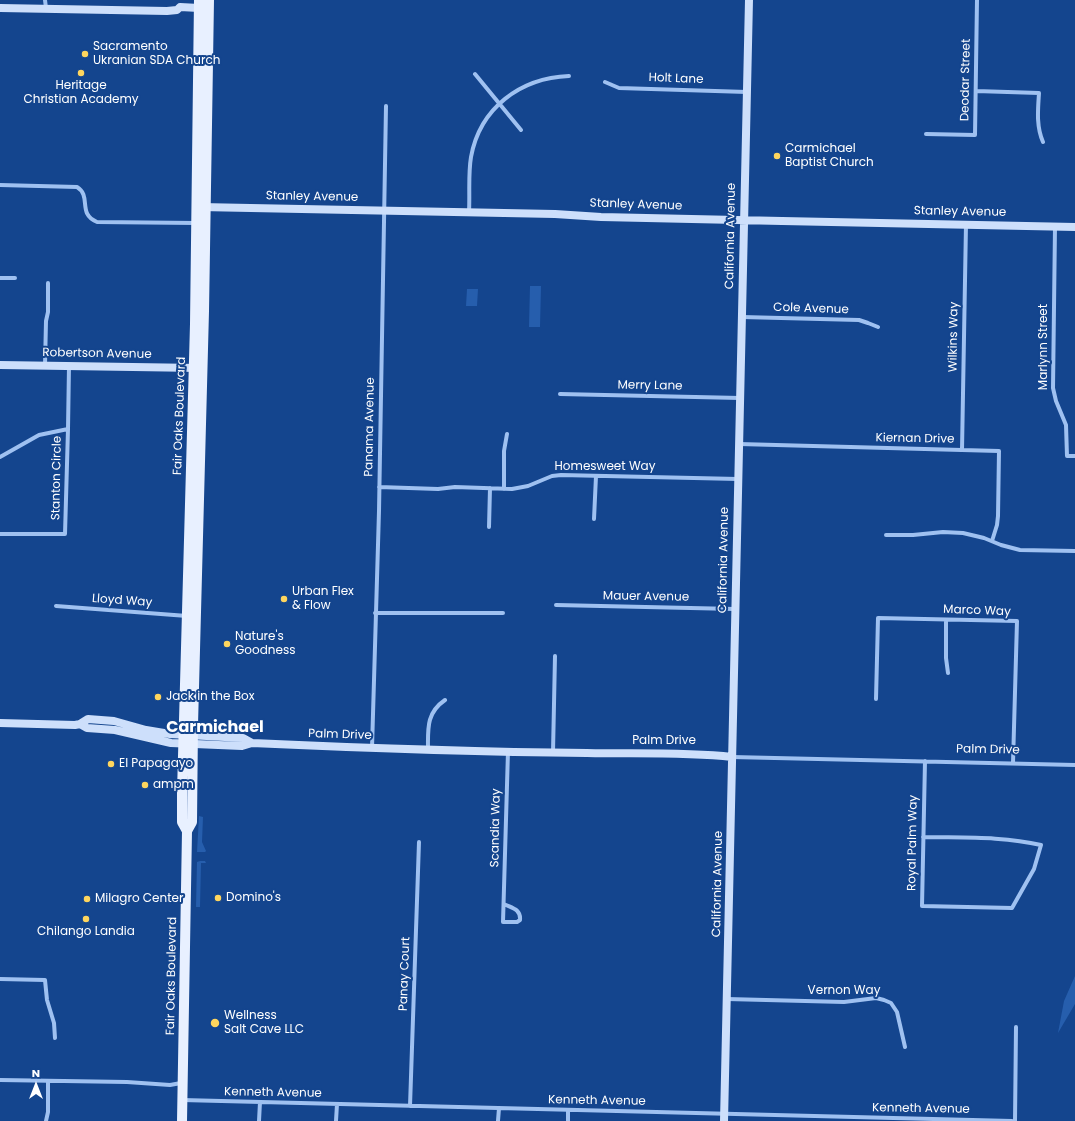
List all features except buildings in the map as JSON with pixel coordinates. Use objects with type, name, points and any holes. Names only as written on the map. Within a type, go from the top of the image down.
[{"type":"main road","name":"Fair Oaks Boulevard","points":[[201,207],[209,0]]},
{"type":"main road","name":"Fair Oaks Boulevard","points":[[182,1121],[187,831],[182,822],[196,626],[198,368],[201,223],[199,7]]},
{"type":"main road","points":[[199,7],[202,10],[203,15],[202,68],[203,75],[207,81]]},
{"type":"main road","name":"Fair Oaks Boulevard","points":[[188,740],[187,616],[198,368]]},
{"type":"main road","points":[[189,554],[193,561],[192,621],[196,626]]},
{"type":"street","points":[[45,0],[46,9]]},
{"type":"street","name":"California Avenue","points":[[724,1117],[749,0]]},
{"type":"street","name":"Deodar Street","points":[[926,134],[975,135],[977,0]]},
{"type":"street","points":[[0,8],[177,10],[180,7],[199,7]]},
{"type":"street","points":[[475,74],[521,130]]},
{"type":"street","points":[[469,212],[470,167],[474,147],[486,119],[500,103],[511,94],[529,84],[548,78],[568,76]]},
{"type":"street","name":"Holt Lane","points":[[605,82],[619,88],[747,92]]},
{"type":"street","points":[[976,91],[1039,93],[1039,131],[1043,142]]},
{"type":"street","name":"Panama Avenue","points":[[372,748],[379,487],[386,106]]},
{"type":"street","points":[[0,185],[77,187],[84,195],[86,213],[97,222],[201,223]]},
{"type":"street","name":"Stanley Avenue","points":[[201,207],[385,210],[1075,227]]},
{"type":"street","name":"Wilkins Way","points":[[962,450],[966,224]]},
{"type":"street","name":"Marlynn Street","points":[[1055,227],[1053,388],[1056,401],[1066,425],[1067,456],[1075,456]]},
{"type":"street","points":[[0,278],[16,278]]},
{"type":"street","points":[[45,366],[48,282]]},
{"type":"street","name":"Cole Avenue","points":[[742,317],[859,320],[868,322],[878,327]]},
{"type":"street","name":"Robertson Avenue","points":[[0,365],[198,368]]},
{"type":"street","name":"Stanton Circle","points":[[0,534],[66,534],[69,366]]},
{"type":"street","name":"Merry Lane","points":[[560,394],[740,398]]},
{"type":"street","name":"Stanton Circle","points":[[0,457],[39,435],[68,429]]},
{"type":"street","points":[[504,489],[504,452],[508,434]]},
{"type":"street","name":"Kiernan Drive","points":[[739,444],[1000,451],[998,516],[992,541]]},
{"type":"street","name":"Homesweet Way","points":[[379,487],[438,489],[454,487],[504,489],[520,488],[556,475],[738,479]]},
{"type":"street","points":[[594,519],[596,476]]},
{"type":"street","points":[[489,527],[490,488]]},
{"type":"street","points":[[886,534],[917,535],[958,532],[974,535],[1020,550],[1075,551]]},
{"type":"street","name":"Mauer Avenue","points":[[556,605],[735,610]]},
{"type":"street","name":"Lloyd Way","points":[[56,606],[187,616]]},
{"type":"street","points":[[376,613],[503,613]]},
{"type":"street","name":"Marco Way","points":[[876,699],[878,618],[1016,621],[1013,763]]},
{"type":"street","points":[[946,620],[946,658],[948,673]]},
{"type":"street","points":[[553,752],[555,656]]},
{"type":"street","points":[[428,750],[430,719],[437,707],[445,700]]},
{"type":"street","name":"Palm Drive","points":[[0,723],[80,724],[88,719],[114,721],[188,740],[243,738],[252,743],[372,748],[702,754],[732,757],[1075,765]]},
{"type":"street","name":"Scandia Way","points":[[504,904],[518,910],[520,920],[517,922],[503,922],[508,751]]},
{"type":"street","name":"Royal Palm Way","points":[[923,837],[998,839],[1041,845],[1034,869],[1012,908],[922,906],[923,837],[925,761]]},
{"type":"street","name":"Panay Court","points":[[410,1106],[419,842]]},
{"type":"street","points":[[0,979],[45,980],[47,1000],[54,1023],[55,1038]]},
{"type":"street","name":"Vernon Way","points":[[727,999],[844,1002],[876,998],[884,1000],[891,1003],[897,1012],[905,1046]]},
{"type":"street","points":[[1015,1121],[1016,1027]]},
{"type":"street","points":[[0,1080],[127,1082],[170,1085],[182,1083]]},
{"type":"street","points":[[46,1121],[48,1112],[48,1081]]},
{"type":"street","name":"Kenneth Avenue","points":[[182,1100],[568,1110],[724,1117],[1012,1121]]},
{"type":"street","points":[[259,1121],[260,1102]]},
{"type":"street","points":[[336,1121],[337,1104]]},
{"type":"street","points":[[498,1121],[499,1108]]},
{"type":"street","points":[[568,1110],[568,1121]]},
{"type":"shaded area","points":[[530,286],[541,286],[540,327],[529,327]]},
{"type":"shaded area","points":[[467,289],[478,289],[477,306],[466,306]]},
{"type":"shaded area","points":[[199,816],[203,817],[202,842],[206,851],[205,852],[197,852]]},
{"type":"shaded area","points":[[205,861],[206,863],[201,863],[200,907],[196,907],[197,862]]},
{"type":"shaded area","points":[[1075,976],[1075,1004],[1058,1033],[1064,1001]]},
{"type":"place","name":"Sacramento Ukranian SDA Church","points":[[85,54]]},
{"type":"place","name":"Heritage Christian Academy","points":[[81,73]]},
{"type":"place","name":"Carmichael Baptist Church","points":[[777,156]]},
{"type":"place","name":"Urban Flex & Flow","points":[[284,599]]},
{"type":"place","name":"Nature's Goodness","points":[[227,644]]},
{"type":"place","name":"Jack in the Box","points":[[158,697]]},
{"type":"place","name":"El Papagayo","points":[[111,764]]},
{"type":"place","name":"ampm","points":[[145,785]]},
{"type":"place","name":"Domino's","points":[[218,898]]},
{"type":"place","name":"Milagro Center","points":[[87,899]]},
{"type":"place","name":"Chilango Landia","points":[[86,919]]},
{"type":"place","name":"Wellness Salt Cave LLC","points":[[215,1023]]},
{"type":"district","name":"Carmichael","points":[[215,728]]}]
